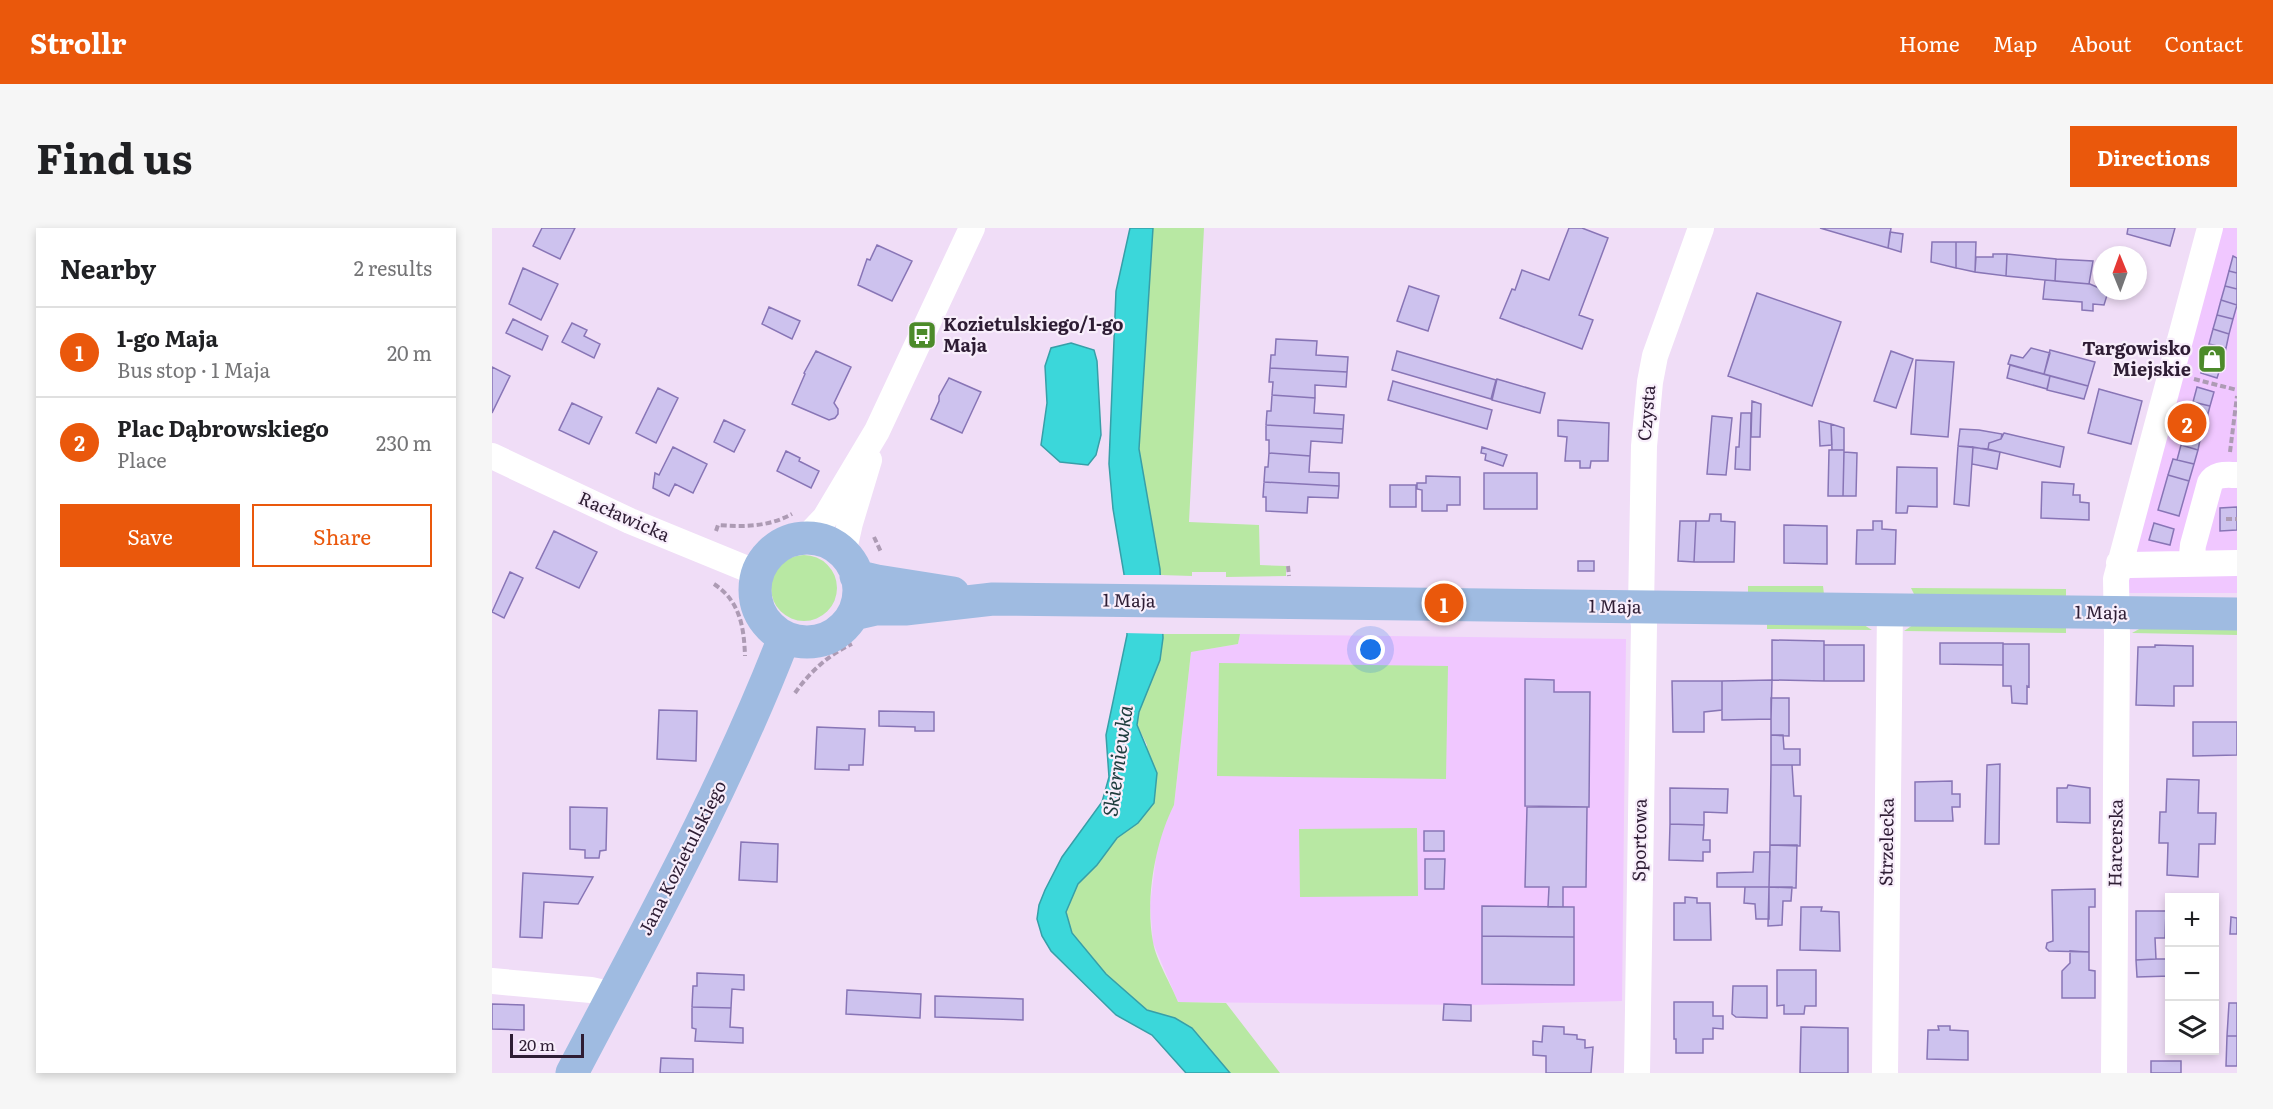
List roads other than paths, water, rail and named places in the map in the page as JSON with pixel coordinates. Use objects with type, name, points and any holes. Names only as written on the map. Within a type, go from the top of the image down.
[{"type":"main road","points":[[801,525],[835,545],[850,565],[858,589],[855,628],[847,624],[834,636],[818,642],[800,643],[784,638],[770,628],[760,613],[755,596],[757,573],[761,563],[780,545],[793,540],[801,525]]},
{"type":"main road","name":"1 Maja","points":[[850,565],[877,581],[993,599]]},
{"type":"main road","name":"1 Maja","points":[[855,628],[876,609],[905,609],[993,599],[2237,614]]},
{"type":"main road","name":"Jana Kozietulskiego","points":[[572,1073],[728,769],[784,638]]},
{"type":"street","points":[[801,525],[825,518],[877,431],[972,228]]},
{"type":"street","name":"Czysta","points":[[1641,607],[1644,436],[1650,382],[1655,356],[1701,228]]},
{"type":"street","name":"Harcerska","points":[[2114,1073],[2117,638],[2115,586],[2119,563],[2210,228]]},
{"type":"street","points":[[850,565],[850,523],[877,431]]},
{"type":"street","name":"Racławicka","points":[[492,456],[630,521],[757,573]]},
{"type":"street","points":[[2191,564],[2193,545],[2210,483],[2213,478],[2232,475]]},
{"type":"street","points":[[2119,563],[2130,565],[2237,563]]},
{"type":"street","name":"Sportowa","points":[[1637,1073],[1644,625],[1641,607]]},
{"type":"street","name":"Strzelecka","points":[[1885,1073],[1890,610]]},
{"type":"street","points":[[492,981],[591,990],[613,995]]},
{"type":"water","name":"Skierniewka","points":[[1130,228],[1153,228],[1139,449],[1160,569],[1163,638],[1160,660],[1139,712],[1137,725],[1157,773],[1154,803],[1138,823],[1117,838],[1097,865],[1078,884],[1066,912],[1072,933],[1106,974],[1147,1010],[1175,1018],[1192,1028],[1230,1073],[1186,1073],[1152,1035],[1116,1015],[1051,951],[1042,936],[1037,919],[1045,890],[1062,857],[1102,802],[1109,777],[1106,735],[1127,635],[1124,574],[1113,509],[1109,464],[1116,291]]},
{"type":"water","points":[[1071,343],[1094,350],[1097,361],[1101,435],[1096,455],[1088,465],[1060,462],[1041,445],[1047,403],[1045,366],[1051,348]]},
{"type":"place","name":"Kozietulskiego/1-go Maja","points":[[922,335]]},
{"type":"place","name":"Targowisko Miejskie","points":[[2212,359]]},
{"type":"place","name":"Plac Dąbrowskiego","points":[[2187,423]]},
{"type":"place","name":"1-go Maja","points":[[1444,603]]}]
